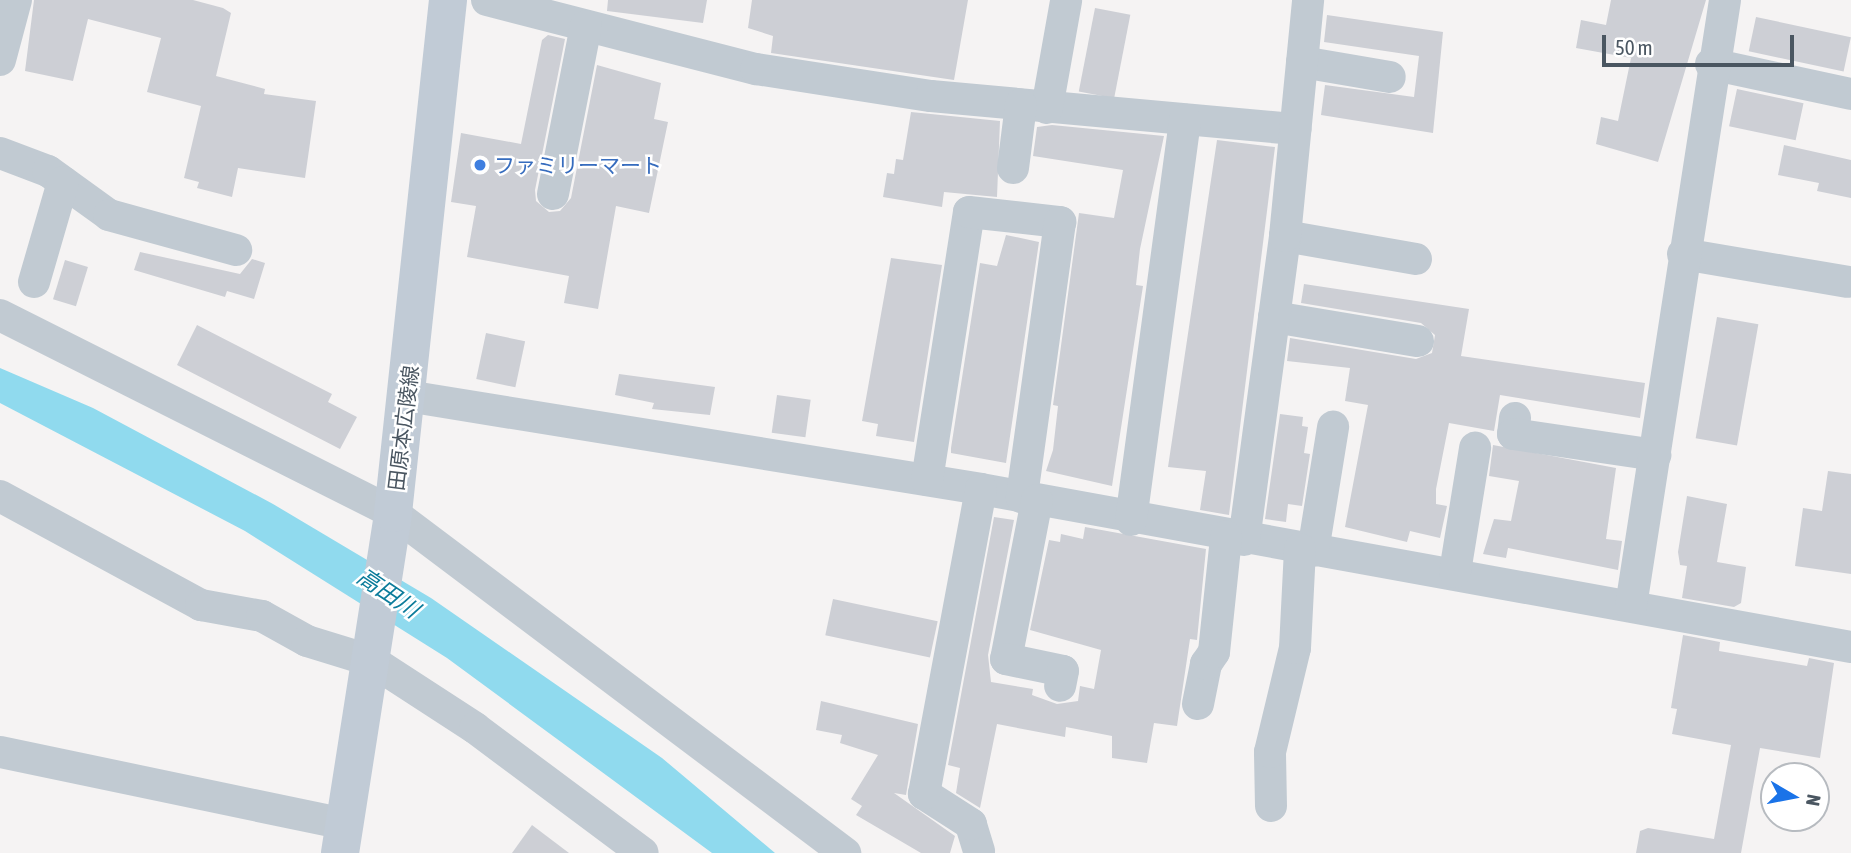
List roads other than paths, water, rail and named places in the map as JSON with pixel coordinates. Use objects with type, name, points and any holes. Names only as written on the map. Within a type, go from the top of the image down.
[{"type":"main road","name":"田原本広陵線","points":[[343,838],[392,522],[447,0]]},
{"type":"street","points":[[0,60],[16,0]]},
{"type":"street","points":[[487,0],[757,69],[1034,106],[1296,129]]},
{"type":"street","points":[[1198,704],[1206,664],[1214,652],[1274,317],[1285,236],[1308,0]]},
{"type":"street","points":[[1631,606],[1711,64],[1724,0]]},
{"type":"street","points":[[1013,168],[1066,1]]},
{"type":"street","points":[[553,194],[586,26]]},
{"type":"street","points":[[1302,62],[1390,77]]},
{"type":"street","points":[[1711,64],[1851,94]]},
{"type":"street","points":[[1131,520],[1185,120]]},
{"type":"street","points":[[0,153],[63,182],[109,215],[236,250]]},
{"type":"street","points":[[34,282],[63,182]]},
{"type":"street","points":[[927,480],[969,212],[1060,222],[1030,498],[1006,659],[1063,671],[1060,686]]},
{"type":"street","points":[[1285,236],[1416,258]]},
{"type":"street","points":[[1683,254],[1848,282]]},
{"type":"street","points":[[0,316],[392,522],[845,853]]},
{"type":"street","points":[[1274,317],[1418,341]]},
{"type":"street","points":[[407,396],[981,489],[1131,520],[1455,572],[1851,646]]},
{"type":"street","points":[[1515,418],[1513,434],[1655,456]]},
{"type":"street","points":[[1271,806],[1269,752],[1295,648],[1307,550],[1333,427]]},
{"type":"street","points":[[1455,572],[1475,448]]},
{"type":"street","points":[[981,489],[924,794],[971,824],[982,852]]},
{"type":"street","points":[[0,496],[201,605],[262,616],[307,641],[372,654],[643,853]]},
{"type":"street","points":[[0,751],[343,838]]},
{"type":"water","name":"高田川","points":[[0,368],[93,408],[273,504],[431,598],[662,758],[775,853],[712,853],[447,658],[245,531],[0,403]]},
{"type":"place","name":"ファミリーマート","points":[[480,165]]}]
